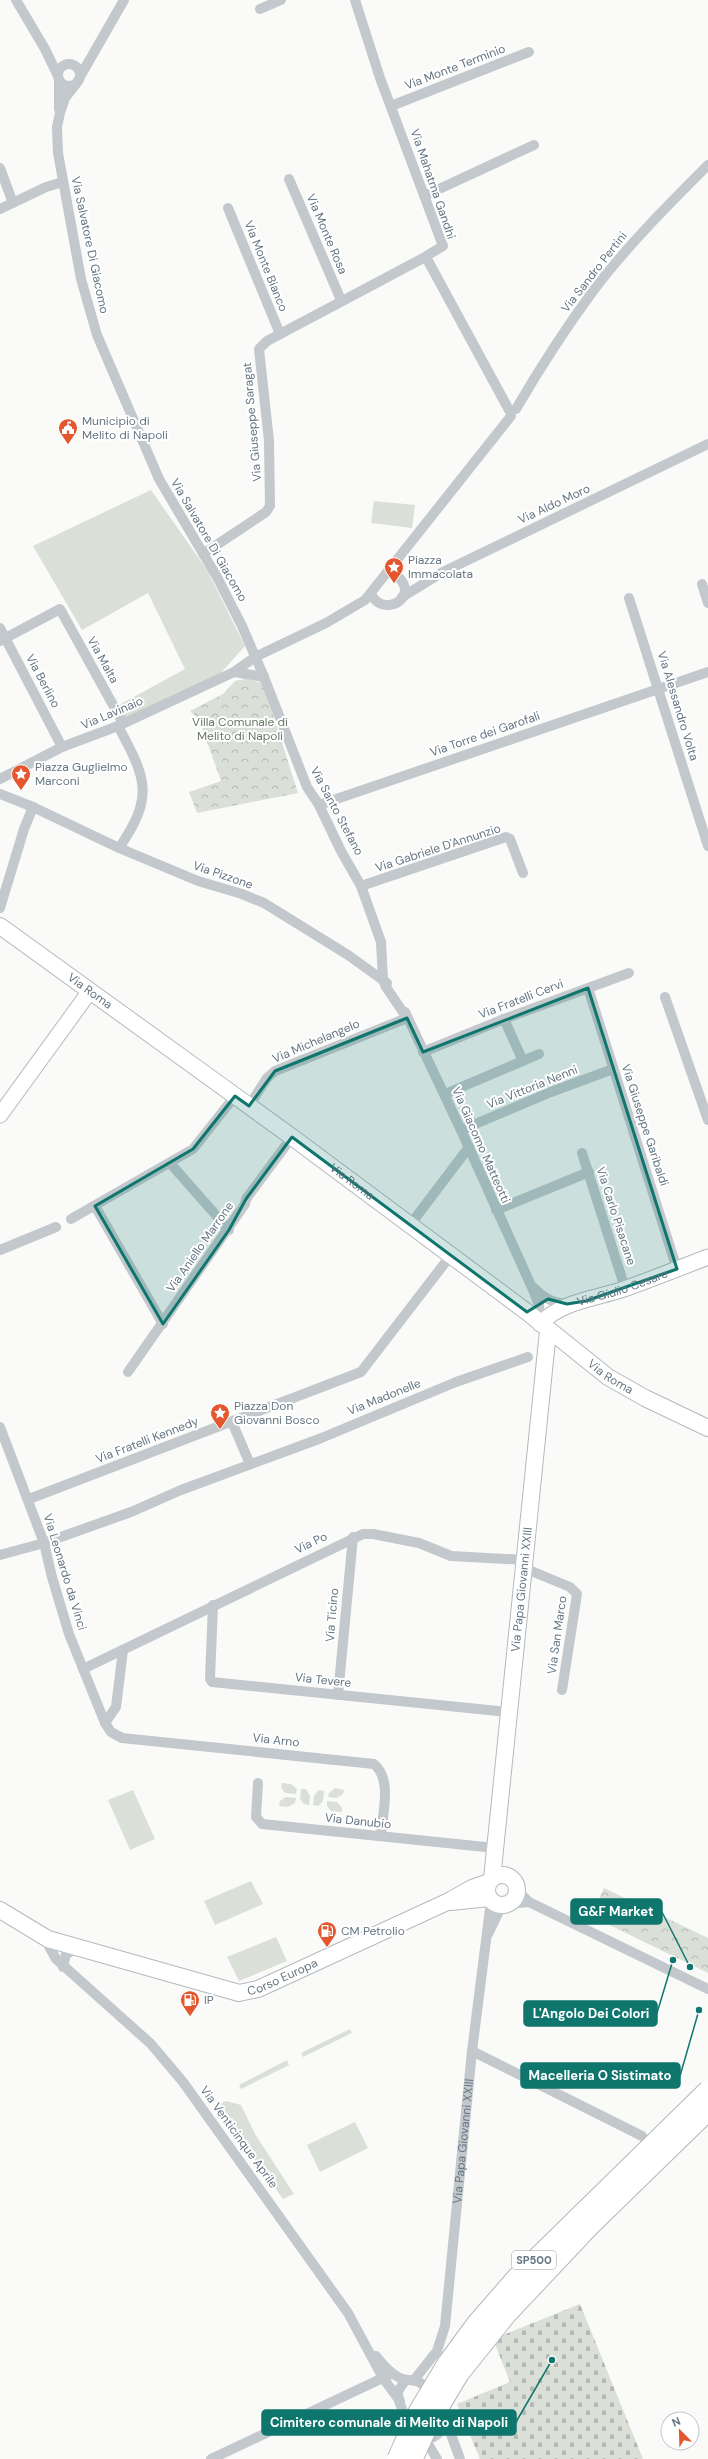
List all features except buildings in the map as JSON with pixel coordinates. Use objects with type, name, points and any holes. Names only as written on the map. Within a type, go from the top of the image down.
[{"type":"highway","name":"SP500","points":[[397,2459],[418,2412],[446,2365],[476,2324],[517,2277],[708,2090]]},
{"type":"highway","name":"SP500","points":[[413,2459],[428,2426],[459,2374],[507,2314],[589,2227],[708,2111]]},
{"type":"highway","points":[[388,2459],[418,2412]]},
{"type":"main road","name":"Via Roma","points":[[0,926],[292,1137],[451,1255],[533,1308],[544,1327],[608,1377],[645,1398],[708,1428]]},
{"type":"main road","name":"Via Papa Giovanni XXIII","points":[[490,1880],[495,1848],[508,1712],[525,1564],[544,1327]]},
{"type":"main road","points":[[495,1848],[514,1883],[516,1895],[498,1902],[487,1891],[490,1880],[501,1875],[514,1883]]},
{"type":"main road","name":"Corso Europa","points":[[0,1910],[51,1943],[81,1948],[239,1994],[258,1989],[446,1902],[490,1880]]},
{"type":"main road","name":"Corso Europa","points":[[446,1902],[498,1902]]},
{"type":"street","name":"Via Salvatore Di Giacomo","points":[[16,0],[45,49],[59,78],[60,113],[57,139],[63,182],[81,279],[97,336],[159,479],[229,599],[255,657]]},
{"type":"street","name":"Via Salvatore Di Giacomo","points":[[60,113],[65,98],[78,79],[124,0]]},
{"type":"street","points":[[260,8],[281,0]]},
{"type":"street","name":"Via Mahatma Gandhi","points":[[355,0],[391,106],[443,246],[427,256]]},
{"type":"street","name":"Via Salvatore Di Giacomo","points":[[45,49],[54,58],[69,64]]},
{"type":"street","name":"Via Monte Terminio","points":[[391,106],[529,52]]},
{"type":"street","points":[[69,64],[78,68],[78,79],[68,86],[59,78],[60,69],[69,64],[81,62],[93,54]]},
{"type":"street","points":[[424,196],[534,146]]},
{"type":"street","name":"Via Sandro Pertini","points":[[371,594],[391,572],[511,409],[594,290],[632,243],[708,165]]},
{"type":"street","points":[[0,168],[13,203]]},
{"type":"street","name":"Via Monte Rosa","points":[[289,179],[341,300]]},
{"type":"street","points":[[0,209],[35,194],[50,191],[63,182]]},
{"type":"street","name":"Via Monte Bianco","points":[[228,208],[280,334]]},
{"type":"street","points":[[427,256],[511,409]]},
{"type":"street","name":"Via Giuseppe Saragat","points":[[203,554],[266,512],[270,506],[269,441],[258,354],[259,349],[267,341],[341,300],[427,256]]},
{"type":"street","name":"Via Aldo Moro","points":[[407,592],[443,572],[708,444]]},
{"type":"street","points":[[347,611],[379,604],[394,604],[407,592],[400,578],[391,572]]},
{"type":"street","points":[[702,584],[708,603]]},
{"type":"street","points":[[255,657],[347,611],[371,594],[379,604]]},
{"type":"street","name":"Via Alessandro Volta","points":[[629,598],[659,687],[708,846]]},
{"type":"street","name":"Via Malta","points":[[3,640],[60,609],[121,724],[138,763],[141,774],[143,797],[132,829],[119,848]]},
{"type":"street","name":"Via Berlino","points":[[0,628],[3,640],[62,747]]},
{"type":"street","name":"Via Lavinaio","points":[[0,779],[62,747],[121,724],[234,672],[255,657]]},
{"type":"street","name":"Via Santo Stefano","points":[[255,657],[303,778],[319,805],[361,886],[381,942],[383,980]]},
{"type":"street","points":[[234,672],[264,677]]},
{"type":"street","name":"Via Torre dei Garofali","points":[[319,805],[659,687],[708,672]]},
{"type":"street","points":[[0,794],[33,807],[24,829],[0,908]]},
{"type":"street","name":"Via Pizzone","points":[[33,807],[119,848],[198,881],[242,894],[264,903],[383,980]]},
{"type":"street","name":"Via Gabriele D'Annunzio","points":[[361,886],[506,837],[510,839],[523,873]]},
{"type":"street","name":"Via Fratelli Cervi","points":[[423,1052],[504,1018],[629,973]]},
{"type":"street","name":"Via Giacomo Matteotti","points":[[383,980],[389,984],[404,1009],[469,1147],[530,1283],[544,1298],[558,1304],[567,1304]]},
{"type":"street","name":"Via Giuseppe Garibaldi","points":[[588,988],[677,1269]]},
{"type":"street","points":[[0,1115],[90,991]]},
{"type":"street","points":[[665,997],[708,1120]]},
{"type":"street","name":"Via Michelangelo","points":[[249,1106],[267,1078],[275,1071],[407,1018]]},
{"type":"street","points":[[504,1018],[523,1061]]},
{"type":"street","points":[[444,1094],[539,1054]]},
{"type":"street","name":"Via Vittoria Nenni","points":[[461,1130],[551,1092],[613,1069]]},
{"type":"street","points":[[71,1219],[170,1163],[198,1144],[235,1096]]},
{"type":"street","name":"Via Aniello Marrone","points":[[128,1372],[229,1230],[245,1204],[246,1199],[292,1137]]},
{"type":"street","points":[[410,1225],[469,1147]]},
{"type":"street","name":"Via Carlo Pisacane","points":[[582,1153],[625,1288]]},
{"type":"street","points":[[170,1163],[229,1230]]},
{"type":"street","points":[[496,1210],[589,1172]]},
{"type":"street","points":[[95,1206],[163,1324]]},
{"type":"street","points":[[0,1250],[56,1227]]},
{"type":"street","name":"Via Fratelli Kennedy","points":[[29,1499],[364,1370],[451,1255]]},
{"type":"street","name":"Via Giulio Cesare","points":[[544,1327],[549,1315],[567,1304],[586,1301],[625,1288],[708,1257]]},
{"type":"street","name":"Via Giacomo Matteotti","points":[[530,1283],[533,1308]]},
{"type":"street","name":"Via Madonelle","points":[[0,1555],[44,1543],[131,1512],[181,1490],[456,1382],[528,1357]]},
{"type":"street","points":[[232,1422],[250,1464]]},
{"type":"street","name":"Via Leonardo da Vinci","points":[[0,1427],[29,1499],[44,1543],[58,1600],[83,1669],[105,1723]]},
{"type":"street","name":"Via Po","points":[[83,1669],[353,1537],[373,1534],[425,1545],[452,1556],[525,1564]]},
{"type":"street","name":"Via Ticino","points":[[338,1695],[353,1537]]},
{"type":"street","name":"Via San Marco","points":[[525,1564],[570,1586],[577,1594],[562,1690]]},
{"type":"street","name":"Via Tevere","points":[[214,1605],[210,1679],[212,1682],[508,1712]]},
{"type":"street","points":[[105,1723],[116,1707],[123,1650]]},
{"type":"street","name":"Via Arno","points":[[105,1723],[111,1732],[122,1738],[374,1764],[379,1768],[384,1781],[381,1836]]},
{"type":"street","name":"Via Danubio","points":[[258,1783],[256,1813],[260,1823],[495,1848]]},
{"type":"street","points":[[514,1883],[529,1902],[708,1989]]},
{"type":"street","name":"Corso Europa","points":[[498,1902],[529,1902]]},
{"type":"street","name":"Via Papa Giovanni XXIII","points":[[400,2402],[398,2391],[410,2381],[437,2351],[445,2326],[484,1944],[498,1902]]},
{"type":"street","points":[[51,1943],[63,1967]]},
{"type":"street","points":[[63,1967],[66,1954],[81,1948]]},
{"type":"street","name":"Via Venticinque Aprile","points":[[63,1967],[167,2061],[310,2257],[348,2313],[387,2376],[416,2432],[425,2439]]},
{"type":"street","points":[[472,2051],[642,2136]]},
{"type":"street","name":"Via Papa Giovanni XXIII","points":[[442,2338],[444,2416],[460,2459]]},
{"type":"street","points":[[212,2459],[387,2376],[410,2381],[428,2390],[444,2416],[445,2421],[442,2430],[434,2438],[425,2439],[437,2459]]},
{"type":"highlighted area","points":[[588,988],[677,1269],[586,1301],[567,1304],[548,1299],[527,1312],[292,1137],[246,1199],[229,1230],[163,1324],[95,1206],[193,1149],[235,1096],[249,1106],[275,1071],[407,1018],[423,1052]]},
{"type":"green space","points":[[151,490],[207,570],[245,646],[220,674],[125,719],[119,705],[185,669],[148,593],[82,630],[33,546]]},
{"type":"green space","points":[[374,501],[415,505],[412,528],[371,523]]},
{"type":"green space","name":"Villa Comunale di Melito di Napoli","points":[[246,679],[263,683],[298,793],[197,813],[189,792],[221,781],[199,719],[190,711],[223,694],[235,681]]},
{"type":"green space","points":[[282,1783],[291,1784],[297,1789],[296,1794],[285,1793],[281,1788]]},
{"type":"green space","points":[[335,1788],[344,1790],[343,1794],[337,1798],[328,1797],[329,1793]]},
{"type":"green space","points":[[301,1789],[306,1789],[310,1796],[309,1805],[304,1804],[300,1799]]},
{"type":"green space","points":[[133,1790],[155,1839],[130,1850],[108,1800]]},
{"type":"green space","points":[[319,1790],[324,1791],[323,1801],[318,1806],[313,1805],[314,1796]]},
{"type":"green space","points":[[286,1797],[296,1798],[295,1803],[288,1807],[279,1806],[280,1801]]},
{"type":"green space","points":[[327,1801],[337,1802],[342,1808],[342,1812],[331,1811],[327,1806]]},
{"type":"green space","points":[[251,1881],[263,1904],[215,1925],[204,1901]]},
{"type":"green space","points":[[604,1888],[708,1938],[708,1973],[591,1916]]},
{"type":"green space","points":[[276,1937],[287,1961],[239,1981],[227,1957]]},
{"type":"green space","points":[[350,2029],[352,2033],[303,2057],[301,2053]]},
{"type":"green space","points":[[287,2060],[289,2065],[241,2089],[239,2085]]},
{"type":"green space","points":[[226,2101],[241,2105],[255,2134],[294,2194],[283,2199],[216,2106]]},
{"type":"green space","points":[[355,2122],[368,2148],[320,2172],[307,2145]]},
{"type":"green space","points":[[580,2304],[643,2459],[480,2459],[457,2404],[510,2382],[493,2339]]},
{"type":"place","name":"Municipio di Melito di Napoli","points":[[68,445]]},
{"type":"place","name":"Piazza Immacolata","points":[[394,584]]},
{"type":"place","name":"Piazza Guglielmo Marconi","points":[[21,791]]},
{"type":"place","name":"Piazza Don Giovanni Bosco","points":[[220,1430]]},
{"type":"place","name":"CM Petrolio","points":[[327,1948]]},
{"type":"place","name":"L'Angolo Dei Colori","points":[[673,1960]]},
{"type":"place","name":"G&F Market","points":[[690,1967]]},
{"type":"place","name":"Macelleria O Sistimato","points":[[699,2010]]},
{"type":"place","name":"IP","points":[[190,2017]]},
{"type":"place","name":"Cimitero comunale di Melito di Napoli","points":[[552,2360]]}]
